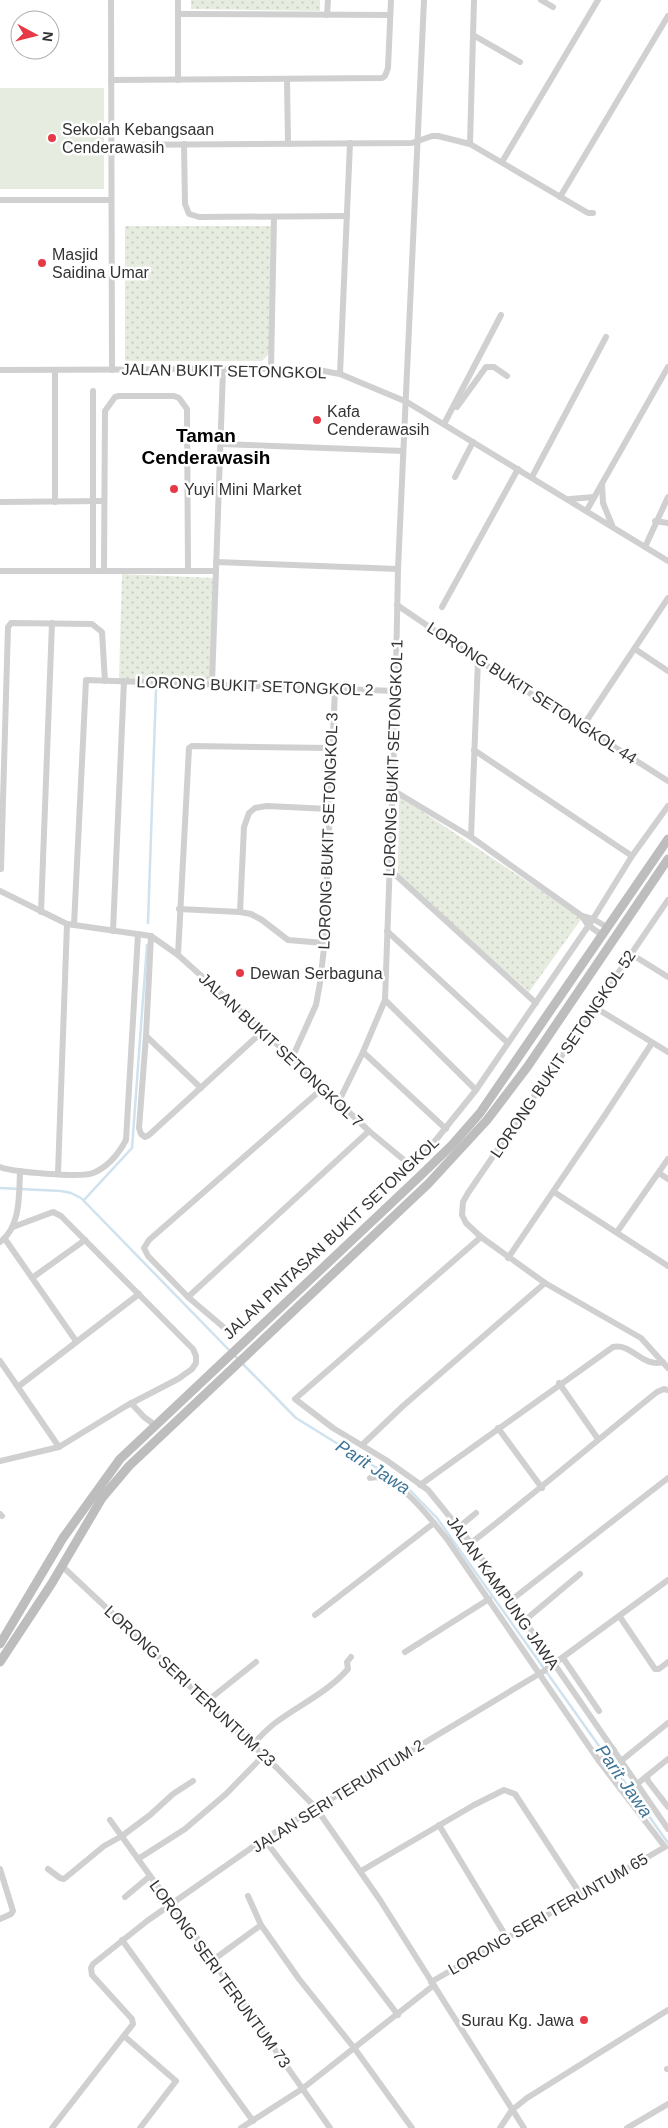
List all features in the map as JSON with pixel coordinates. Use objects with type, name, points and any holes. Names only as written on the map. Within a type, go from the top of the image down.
[{"type":"main road","name":"JALAN PINTASAN BUKIT SETONGKOL","points":[[0,1644],[63,1538],[115,1466],[155,1425],[452,1145],[480,1114],[668,840]]},
{"type":"main road","name":"JALAN PINTASAN BUKIT SETONGKOL","points":[[0,1662],[52,1583],[102,1498],[129,1466],[428,1184],[487,1120],[528,1066],[668,859]]},
{"type":"main road","points":[[38,1580],[46,1579],[52,1583]]},
{"type":"street","points":[[111,0],[112,370]]},
{"type":"street","points":[[178,0],[178,80]]},
{"type":"street","points":[[327,15],[328,0]]},
{"type":"street","points":[[111,80],[382,78],[385,76],[388,68],[391,0]]},
{"type":"street","name":"LORONG BUKIT SETONGKOL 1","points":[[338,1103],[363,1052],[385,1000],[391,789],[396,691],[398,570],[424,0]]},
{"type":"street","points":[[470,144],[474,0]]},
{"type":"street","points":[[541,0],[553,7]]},
{"type":"street","points":[[502,162],[598,0]]},
{"type":"street","points":[[178,14],[390,15]]},
{"type":"street","points":[[560,197],[668,16]]},
{"type":"street","points":[[473,35],[520,62]]},
{"type":"street","points":[[287,79],[288,144]]},
{"type":"street","points":[[111,145],[418,142],[432,136],[438,136],[470,144],[588,213],[593,213]]},
{"type":"street","points":[[340,374],[350,143]]},
{"type":"street","points":[[184,144],[185,204],[189,214],[199,217],[347,216]]},
{"type":"street","points":[[0,200],[111,200]]},
{"type":"street","points":[[270,369],[274,217]]},
{"type":"street","points":[[444,424],[502,315]]},
{"type":"street","points":[[532,477],[606,337]]},
{"type":"street","points":[[448,416],[454,413],[486,367],[494,367],[507,376]]},
{"type":"street","points":[[587,510],[668,367]]},
{"type":"street","name":"JALAN BUKIT SETONGKOL","points":[[0,370],[270,369],[318,370],[340,374],[406,402],[668,560]]},
{"type":"street","points":[[55,370],[55,502]]},
{"type":"street","points":[[212,684],[223,370]]},
{"type":"street","points":[[93,571],[94,391]]},
{"type":"street","points":[[104,571],[106,411],[115,397],[174,396],[179,398],[187,409],[188,415],[188,570]]},
{"type":"street","points":[[455,476],[474,442]]},
{"type":"street","points":[[221,444],[403,451]]},
{"type":"street","points":[[442,607],[518,469]]},
{"type":"street","points":[[602,483],[602,503],[612,525]]},
{"type":"street","points":[[569,499],[580,500],[594,497]]},
{"type":"street","points":[[644,546],[668,497]]},
{"type":"street","points":[[0,502],[104,501]]},
{"type":"street","points":[[655,521],[668,523]]},
{"type":"street","points":[[216,562],[398,570]]},
{"type":"street","points":[[0,570],[215,571]]},
{"type":"street","points":[[583,726],[668,598]]},
{"type":"street","name":"LORONG BUKIT SETONGKOL 44","points":[[397,605],[478,660],[668,781]]},
{"type":"street","points":[[1,869],[3,648],[7,630],[11,623],[92,624],[102,632],[105,681]]},
{"type":"street","points":[[41,912],[52,623]]},
{"type":"street","points":[[635,650],[668,671]]},
{"type":"street","points":[[471,837],[478,660]]},
{"type":"street","points":[[58,1173],[70,925],[86,680],[124,681]]},
{"type":"street","name":"LORONG BUKIT SETONGKOL 2","points":[[114,931],[124,681],[396,691]]},
{"type":"street","name":"LORONG BUKIT SETONGKOL 3","points":[[292,1058],[316,1005],[320,984],[324,944],[335,689]]},
{"type":"street","points":[[178,956],[189,748],[192,746],[331,748]]},
{"type":"street","points":[[474,750],[632,856]]},
{"type":"street","points":[[391,789],[471,837],[604,931]]},
{"type":"street","points":[[240,912],[244,827],[249,812],[255,808],[267,806],[329,809]]},
{"type":"street","points":[[427,1151],[476,1090],[590,922],[632,856],[668,806]]},
{"type":"street","points":[[389,869],[536,1003]]},
{"type":"street","points":[[0,891],[70,925],[151,936],[139,1128],[141,1134],[145,1137],[262,1031]]},
{"type":"street","name":"LORONG BUKIT SETONGKOL 52","points":[[481,1237],[466,1223],[462,1215],[462,1202],[668,900]]},
{"type":"street","points":[[179,909],[251,914],[288,940],[324,944]]},
{"type":"street","points":[[388,931],[508,1043]]},
{"type":"street","points":[[0,1167],[20,1171],[93,1173],[111,1162],[121,1151],[126,1140],[138,934]]},
{"type":"street","name":"JALAN BUKIT SETONGKOL 7","points":[[151,936],[178,956],[292,1058],[369,1131],[410,1165]]},
{"type":"street","points":[[631,954],[668,977]]},
{"type":"street","points":[[385,1000],[476,1090]]},
{"type":"street","points":[[596,1008],[668,1052]]},
{"type":"street","points":[[146,1036],[201,1088]]},
{"type":"street","points":[[508,1258],[652,1043]]},
{"type":"street","points":[[363,1052],[446,1129]]},
{"type":"street","points":[[228,1331],[188,1297],[148,1256],[144,1248],[148,1240],[323,1088]]},
{"type":"street","points":[[188,1297],[369,1131]]},
{"type":"street","points":[[617,1232],[668,1159]]},
{"type":"street","points":[[13,1227],[18,1201],[20,1171]]},
{"type":"street","points":[[659,1173],[668,1179]]},
{"type":"street","points":[[554,1192],[668,1266]]},
{"type":"street","points":[[0,1461],[59,1447],[131,1403],[178,1379],[192,1369],[196,1363],[193,1349],[61,1216],[53,1212],[13,1227],[2,1240],[32,1278],[76,1341]]},
{"type":"street","points":[[481,1237],[545,1283],[635,1333],[653,1349],[668,1368]]},
{"type":"street","name":"JALAN KAMPUNG JAWA","points":[[481,1237],[295,1399],[334,1428],[428,1490],[459,1527],[524,1620],[552,1666],[668,1829]]},
{"type":"street","points":[[32,1278],[85,1240]]},
{"type":"street","points":[[362,1446],[403,1406],[545,1283]]},
{"type":"street","points":[[19,1386],[139,1294]]},
{"type":"street","points":[[420,1485],[612,1347],[624,1347],[651,1363],[663,1362]]},
{"type":"street","points":[[0,1360],[59,1447]]},
{"type":"street","points":[[559,1384],[598,1439]]},
{"type":"street","points":[[471,1544],[658,1392],[664,1389],[668,1390]]},
{"type":"street","points":[[131,1403],[144,1417],[155,1425]]},
{"type":"street","points":[[498,1428],[542,1488]]},
{"type":"street","name":"JALAN KAMPUNG JAWA","points":[[370,1478],[381,1477],[395,1485],[418,1505],[434,1523],[542,1672],[599,1761],[665,1847]]},
{"type":"street","points":[[510,1601],[668,1478]]},
{"type":"street","points":[[459,1527],[476,1513]]},
{"type":"street","points":[[315,1615],[434,1523]]},
{"type":"street","name":"LORONG SERI TERUNTUM 23","points":[[62,1566],[316,1808],[361,1871],[524,2128]]},
{"type":"street","points":[[524,1620],[580,1574]]},
{"type":"street","name":"JALAN SERI TERUNTUM 2","points":[[124,2036],[133,2022],[95,1980],[90,1971],[93,1964],[122,1940],[264,1840],[552,1666],[668,1580]]},
{"type":"street","points":[[404,1652],[489,1599]]},
{"type":"street","points":[[620,1617],[656,1669],[659,1669],[668,1662]]},
{"type":"street","points":[[252,1745],[275,1723],[311,1700],[340,1677],[348,1669],[347,1662],[351,1656]]},
{"type":"street","name":"JALAN KAMPUNG JAWA","points":[[563,1658],[599,1711]]},
{"type":"street","points":[[206,1702],[256,1662]]},
{"type":"street","points":[[621,1761],[668,1723]]},
{"type":"street","points":[[599,1761],[611,1751]]},
{"type":"street","points":[[138,1859],[184,1829],[226,1794],[263,1756]]},
{"type":"street","points":[[637,1784],[668,1759]]},
{"type":"street","points":[[647,1776],[648,1781],[668,1807]]},
{"type":"street","points":[[48,1869],[64,1879],[104,1846],[122,1836],[150,1815],[173,1794],[193,1781]]},
{"type":"street","points":[[361,1871],[438,1825],[504,1790],[515,1794],[581,1895]]},
{"type":"street","name":"LORONG SERI TERUNTUM 73","points":[[110,1820],[150,1876],[173,1904],[330,2128]]},
{"type":"street","points":[[438,1825],[507,1938]]},
{"type":"street","points":[[264,1840],[398,2015]]},
{"type":"street","name":"LORONG SERI TERUNTUM 65","points":[[238,2128],[253,2121],[302,2090],[398,2015],[432,1983],[665,1847]]},
{"type":"street","points":[[0,1869],[13,1911],[11,1914],[0,1919]]},
{"type":"street","points":[[125,1897],[150,1876]]},
{"type":"street","points":[[248,1896],[261,1924],[305,1986],[355,2049],[412,2128]]},
{"type":"street","points":[[213,1960],[261,1924]]},
{"type":"street","points":[[122,1940],[253,2121]]},
{"type":"street","points":[[500,2128],[512,2110],[527,2098],[668,2010]]},
{"type":"street","points":[[52,2128],[124,2036],[176,2081],[140,2128]]},
{"type":"street","points":[[627,2128],[668,2104]]},
{"type":"shaded area","points":[[191,0],[320,0],[320,11],[191,9]]},
{"type":"shaded area","points":[[0,88],[104,88],[104,189],[0,189]]},
{"type":"shaded area","points":[[125,226],[271,226],[269,354],[262,361],[125,361]]},
{"type":"shaded area","points":[[122,574],[214,578],[210,682],[119,679]]},
{"type":"shaded area","points":[[399,796],[582,918],[529,992],[398,875]]},
{"type":"waterway","points":[[148,923],[156,690]]},
{"type":"waterway","points":[[84,1200],[132,1148],[147,945]]},
{"type":"waterway","name":"Parit Jawa","points":[[0,1188],[61,1191],[81,1198],[230,1351]]},
{"type":"waterway","name":"Parit Jawa","points":[[234,1355],[296,1418],[406,1486],[437,1518],[668,1843]]},
{"type":"place","name":"Sekolah Kebangsaan Cenderawasih","points":[[52,138]]},
{"type":"place","name":"Masjid Saidina Umar","points":[[42,263]]},
{"type":"place","name":"Kafa Cenderawasih","points":[[317,420]]},
{"type":"place","name":"Yuyi Mini Market","points":[[174,489]]},
{"type":"place","name":"Dewan Serbaguna","points":[[240,973]]},
{"type":"place","name":"Surau Kg. Jawa","points":[[584,2020]]},
{"type":"district","name":"Taman Cenderawasih","points":[[206,446]]}]
